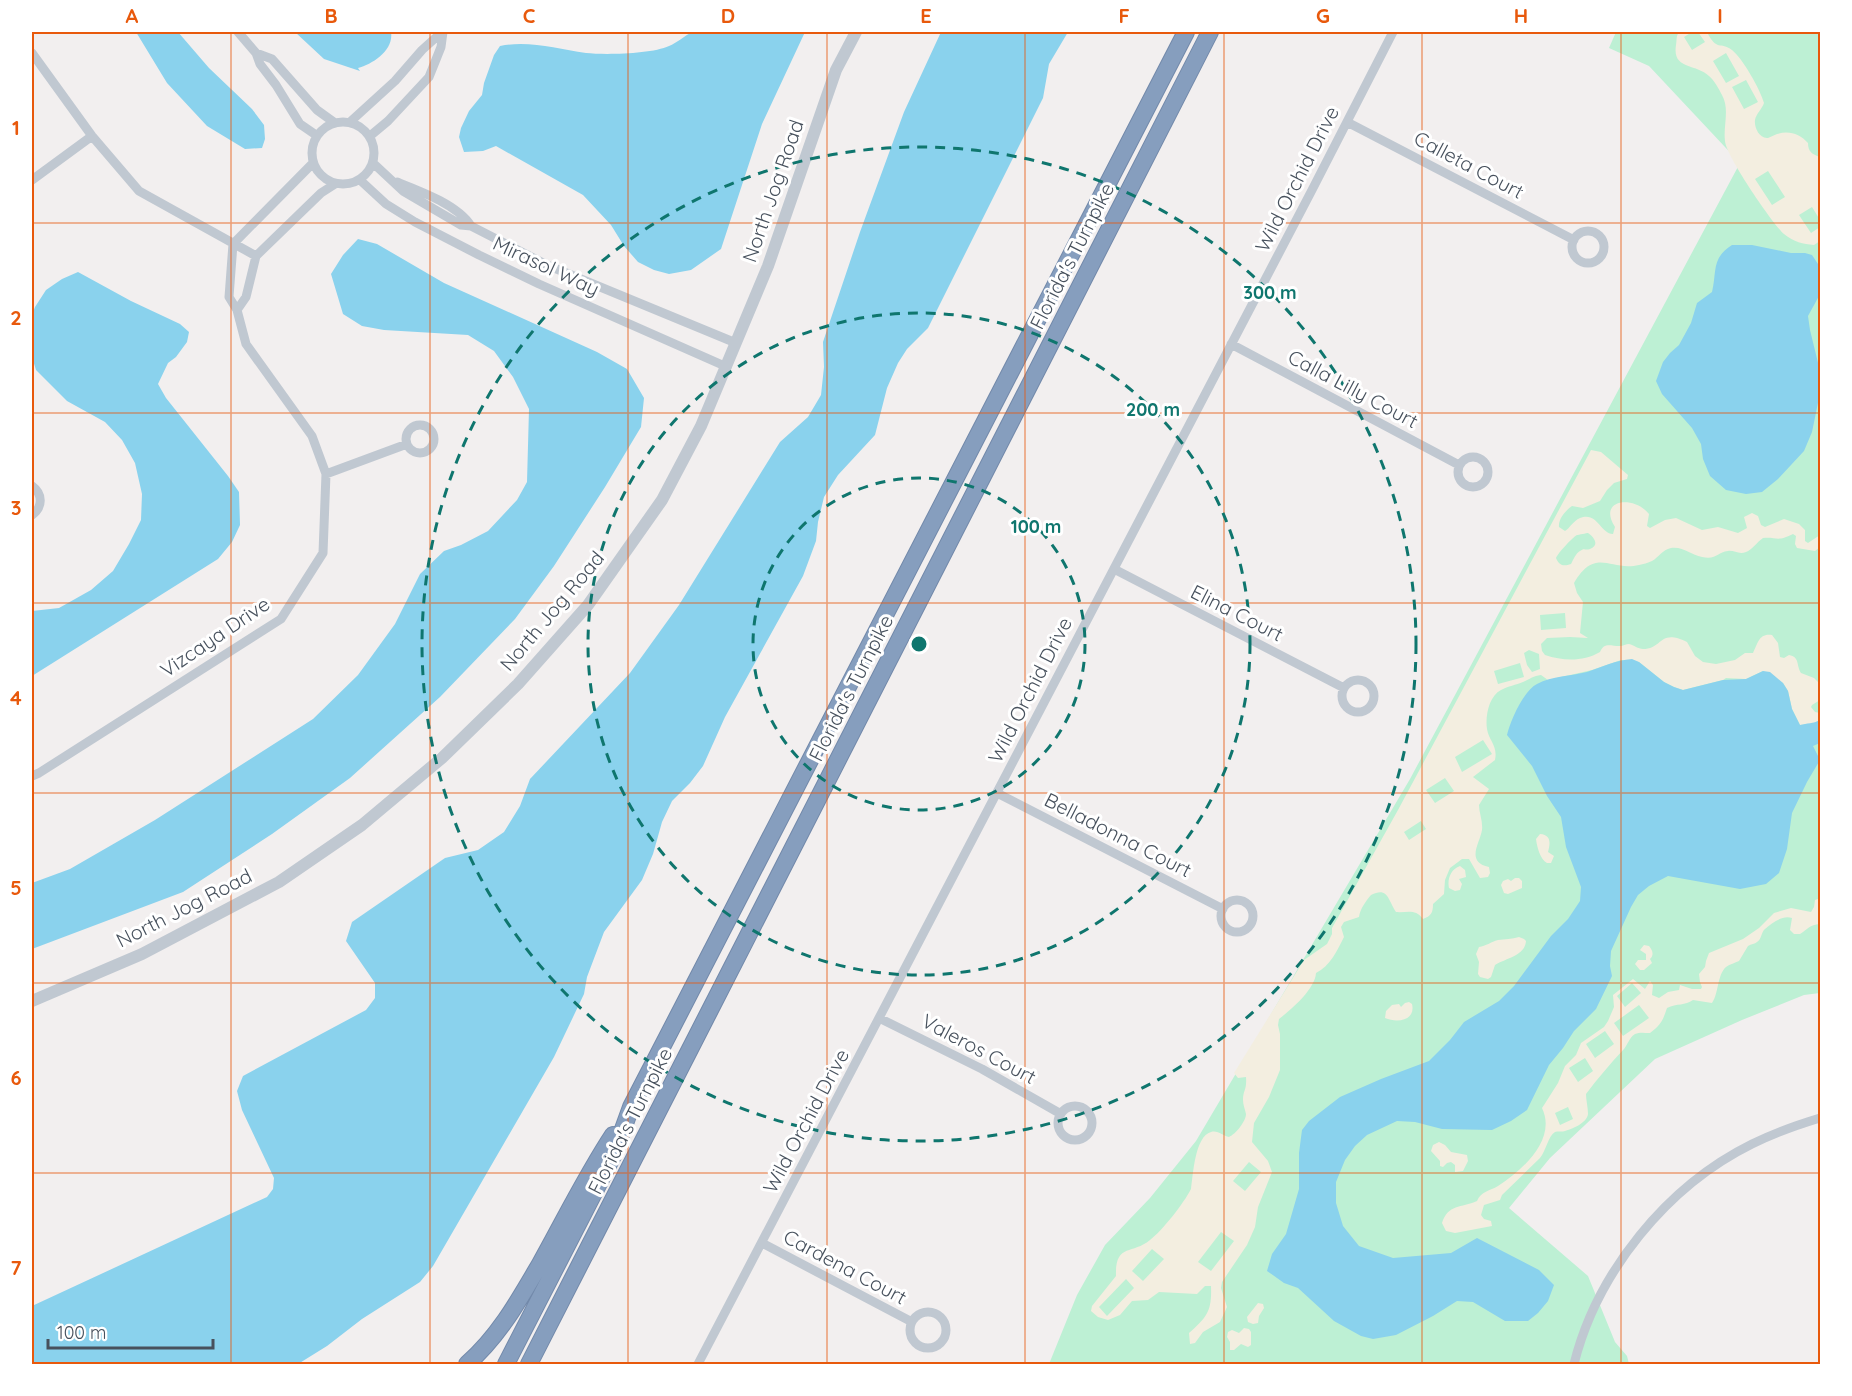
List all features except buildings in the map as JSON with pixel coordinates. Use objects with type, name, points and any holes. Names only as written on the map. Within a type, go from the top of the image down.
[{"type":"highway","name":"Florida's Turnpike","points":[[506,1365],[614,1154],[632,1107],[1186,32]]},
{"type":"highway","name":"Florida's Turnpike","points":[[530,1365],[1210,32]]},
{"type":"highway","points":[[467,1365],[499,1330],[519,1301],[603,1149],[632,1107]]},
{"type":"street","points":[[238,32],[256,53],[260,64],[276,84],[300,124],[316,135]]},
{"type":"street","points":[[350,122],[395,81],[422,50],[443,32]]},
{"type":"street","points":[[370,136],[388,121],[429,77],[441,47],[443,32]]},
{"type":"street","name":"North Jog Road","points":[[32,1001],[142,954],[279,882],[362,825],[442,758],[518,684],[588,605],[662,500],[701,426],[768,266],[836,70],[856,32]]},
{"type":"street","name":"Wild Orchid Drive","points":[[698,1365],[1393,32]]},
{"type":"street","points":[[32,53],[92,136],[139,191],[256,256]]},
{"type":"street","points":[[256,53],[272,59],[316,110],[335,123]]},
{"type":"street","points":[[350,122],[358,125],[370,136],[375,152],[373,163],[360,180],[344,185],[335,184],[321,176],[313,163],[311,149],[316,135],[335,123],[350,122]]},
{"type":"street","name":"Calleta Court","points":[[1347,122],[1574,240]]},
{"type":"street","points":[[32,180],[92,136]]},
{"type":"street","points":[[233,244],[313,163]]},
{"type":"street","name":"Mirasol Way","points":[[373,163],[391,180],[418,190],[445,204],[465,216],[471,226],[547,265],[736,343]]},
{"type":"street","name":"Mirasol Way","points":[[360,180],[386,204],[415,222],[479,255],[539,284],[727,366]]},
{"type":"street","points":[[237,310],[246,297],[256,256],[321,193],[335,184]]},
{"type":"street","name":"Vizcaya Drive","points":[[32,776],[281,619],[323,553],[326,474],[312,436],[246,344],[237,310],[229,297],[233,244]]},
{"type":"street","name":"Calla Lilly Court","points":[[1231,344],[1459,465]]},
{"type":"street","points":[[326,474],[407,444]]},
{"type":"street","points":[[32,486],[37,490],[41,500],[37,511],[32,515]]},
{"type":"street","name":"Elina Court","points":[[1113,569],[1344,688]]},
{"type":"street","name":"Belladonna Court","points":[[997,793],[1223,909]]},
{"type":"street","name":"Valeros Court","points":[[879,1018],[982,1069],[1061,1114]]},
{"type":"street","points":[[1574,1365],[1580,1340],[1613,1272],[1659,1214],[1687,1187],[1752,1144],[1821,1118]]},
{"type":"street","name":"Cardena Court","points":[[762,1243],[912,1322]]},
{"type":"green space","points":[[1616,32],[1820,32],[1820,993],[1804,995],[1655,1059],[1550,1158],[1509,1208],[1588,1276],[1615,1342],[1627,1356],[1629,1364],[1049,1364],[1077,1295],[1105,1245],[1150,1198],[1196,1141],[1410,779],[1740,163],[1649,66],[1609,48]]},
{"type":"sand","points":[[1679,32],[1692,32],[1684,37],[1692,50],[1705,42],[1698,32],[1707,32],[1713,42],[1728,47],[1741,60],[1764,103],[1755,120],[1756,129],[1760,135],[1768,138],[1786,132],[1798,135],[1808,143],[1811,152],[1820,157],[1820,220],[1812,207],[1799,215],[1811,233],[1820,227],[1820,241],[1814,245],[1799,242],[1784,234],[1750,189],[1727,149],[1725,141],[1726,106],[1722,95],[1709,76],[1678,59],[1676,53]],"holes":[[[1726,53],[1739,76],[1726,83],[1713,61]],[[1746,80],[1758,102],[1744,109],[1732,87]],[[1768,171],[1785,197],[1772,205],[1755,179]]]},
{"type":"sand","points":[[1591,450],[1601,452],[1628,475],[1627,479],[1614,483],[1600,501],[1583,508],[1572,506],[1563,515],[1559,524],[1559,527],[1565,531],[1578,519],[1590,517],[1613,534],[1615,527],[1611,518],[1611,510],[1620,503],[1627,502],[1635,504],[1649,514],[1647,526],[1650,528],[1665,520],[1676,518],[1702,530],[1718,527],[1738,533],[1747,528],[1744,517],[1752,513],[1758,516],[1761,525],[1765,527],[1784,519],[1799,524],[1805,530],[1805,541],[1808,543],[1820,535],[1820,547],[1815,551],[1797,548],[1796,536],[1793,534],[1780,539],[1763,538],[1743,553],[1728,551],[1707,558],[1679,548],[1671,548],[1652,561],[1639,565],[1620,566],[1597,563],[1582,572],[1574,583],[1583,602],[1580,633],[1588,638],[1547,638],[1541,644],[1545,655],[1566,659],[1587,658],[1600,652],[1605,646],[1629,644],[1643,649],[1671,637],[1687,642],[1695,656],[1703,662],[1716,664],[1735,660],[1745,653],[1753,653],[1762,637],[1772,635],[1778,643],[1780,657],[1784,658],[1789,655],[1795,658],[1801,673],[1814,678],[1820,684],[1820,700],[1811,707],[1815,712],[1820,713],[1820,720],[1812,724],[1800,725],[1783,683],[1763,671],[1746,679],[1726,678],[1683,690],[1664,682],[1639,662],[1621,660],[1592,670],[1548,680],[1541,675],[1536,676],[1497,693],[1489,707],[1487,718],[1487,729],[1494,747],[1495,760],[1473,777],[1489,789],[1479,805],[1482,830],[1476,852],[1478,861],[1489,867],[1488,877],[1480,878],[1469,859],[1462,859],[1450,868],[1445,880],[1444,894],[1433,904],[1431,914],[1423,919],[1414,912],[1396,912],[1384,893],[1371,895],[1359,917],[1344,922],[1341,927],[1344,937],[1339,948],[1329,962],[1316,973],[1312,986],[1279,1019],[1280,1070],[1269,1097],[1254,1123],[1252,1142],[1268,1161],[1272,1172],[1258,1207],[1255,1227],[1247,1245],[1222,1282],[1221,1288],[1227,1307],[1220,1322],[1203,1332],[1195,1343],[1190,1344],[1189,1333],[1204,1318],[1209,1308],[1211,1286],[1205,1286],[1197,1294],[1159,1292],[1148,1300],[1132,1301],[1120,1315],[1108,1320],[1098,1317],[1091,1311],[1092,1306],[1116,1276],[1118,1259],[1126,1251],[1155,1236],[1188,1195],[1201,1141],[1211,1132],[1218,1132],[1229,1137],[1242,1124],[1246,1117],[1243,1100],[1246,1077],[1238,1078],[1234,1073],[1304,960],[1327,944],[1332,928],[1398,810]],"holes":[[[1588,533],[1595,541],[1595,545],[1579,552],[1571,564],[1560,564],[1556,558],[1577,535]],[[1565,613],[1566,628],[1541,630],[1540,615]],[[1529,650],[1539,654],[1540,669],[1532,672],[1527,665],[1524,653]],[[1520,663],[1524,677],[1498,684],[1494,671]],[[1483,740],[1492,754],[1462,772],[1455,757]],[[1445,778],[1454,791],[1435,803],[1426,790]],[[1421,821],[1426,829],[1409,840],[1404,832]],[[1249,1162],[1261,1172],[1245,1191],[1233,1181]],[[1221,1232],[1234,1241],[1211,1271],[1198,1262]],[[1152,1249],[1164,1259],[1143,1281],[1132,1271]],[[1126,1279],[1134,1288],[1107,1316],[1099,1307]]]},
{"type":"sand","points":[[1540,834],[1547,836],[1549,840],[1548,852],[1554,856],[1551,863],[1542,859],[1539,852],[1536,839]]},
{"type":"sand","points":[[1460,866],[1465,870],[1466,877],[1459,879],[1462,884],[1460,890],[1455,891],[1449,888],[1449,878],[1454,869]]},
{"type":"sand","points":[[1515,878],[1522,881],[1522,888],[1508,894],[1504,893],[1501,885],[1503,881],[1508,879],[1511,881]]},
{"type":"sand","points":[[1820,899],[1820,924],[1811,926],[1800,934],[1794,934],[1790,930],[1792,918],[1774,922],[1764,930],[1759,941],[1748,946],[1739,961],[1723,970],[1712,1003],[1693,1000],[1671,1006],[1667,1008],[1659,1025],[1650,1033],[1635,1034],[1630,1039],[1586,1094],[1588,1114],[1585,1120],[1571,1129],[1553,1134],[1540,1158],[1502,1195],[1500,1200],[1484,1205],[1481,1215],[1484,1219],[1491,1221],[1492,1226],[1455,1233],[1446,1231],[1442,1223],[1451,1210],[1477,1201],[1483,1193],[1498,1186],[1518,1171],[1535,1153],[1545,1131],[1542,1108],[1558,1083],[1565,1066],[1576,1055],[1581,1043],[1604,1027],[1608,1021],[1614,1007],[1613,995],[1633,979],[1645,989],[1650,981],[1653,985],[1652,995],[1659,998],[1668,992],[1679,990],[1680,985],[1701,989],[1699,974],[1705,967],[1709,953],[1743,939],[1759,928],[1774,913],[1791,908],[1811,912],[1815,900]],"holes":[[[1632,983],[1641,993],[1625,1007],[1617,996]],[[1639,1005],[1649,1018],[1623,1036],[1614,1023]],[[1605,1031],[1614,1044],[1595,1058],[1586,1044]],[[1585,1058],[1593,1071],[1578,1082],[1569,1068]],[[1568,1107],[1573,1119],[1560,1125],[1555,1113]]]},
{"type":"sand","points":[[1519,937],[1526,941],[1522,950],[1495,965],[1488,979],[1480,977],[1476,954],[1479,947],[1498,940]]},
{"type":"sand","points":[[1644,945],[1649,946],[1651,950],[1652,963],[1644,970],[1640,970],[1635,964],[1638,960],[1646,960],[1646,954],[1640,950]]},
{"type":"sand","points":[[1409,1002],[1412,1004],[1412,1010],[1408,1017],[1400,1020],[1385,1018],[1386,1011],[1392,1005],[1399,1004],[1401,1007]]},
{"type":"sand","points":[[1439,1142],[1451,1152],[1467,1155],[1468,1161],[1463,1171],[1455,1172],[1455,1165],[1451,1162],[1443,1167],[1440,1166],[1440,1161],[1431,1151],[1433,1145]]},
{"type":"sand","points":[[1258,1303],[1263,1304],[1264,1308],[1258,1323],[1253,1324],[1248,1322],[1247,1317]]},
{"type":"sand","points":[[1244,1328],[1251,1332],[1251,1345],[1248,1347],[1241,1344],[1234,1350],[1230,1350],[1228,1332],[1232,1330],[1239,1333]]},
{"type":"water","points":[[136,32],[178,32],[209,68],[252,109],[264,125],[265,139],[262,148],[245,149],[207,126],[167,83]]},
{"type":"water","points":[[295,32],[391,32],[391,39],[386,50],[370,63],[358,68],[360,71],[324,59]]},
{"type":"water","points":[[692,32],[805,32],[762,124],[721,249],[691,270],[669,274],[638,262],[624,246],[611,225],[583,195],[496,146],[483,151],[464,152],[459,137],[461,128],[469,111],[482,95],[494,55],[500,46],[522,44],[586,53],[628,53],[661,49]]},
{"type":"water","points":[[941,32],[1068,32],[1049,64],[1043,98],[928,328],[907,349],[898,363],[887,388],[875,435],[838,475],[824,497],[816,541],[803,576],[725,717],[703,766],[672,801],[662,822],[653,854],[642,880],[604,932],[587,977],[584,994],[554,1057],[433,1266],[420,1282],[298,1364],[32,1364],[32,1306],[267,1197],[273,1189],[274,1178],[242,1110],[237,1091],[243,1076],[366,1010],[375,998],[375,983],[346,941],[352,922],[445,858],[478,850],[504,832],[520,806],[530,779],[630,673],[679,605],[780,442],[808,417],[821,395],[824,367],[823,342],[860,232],[904,112]]},
{"type":"water","points":[[358,239],[377,244],[444,283],[597,352],[627,369],[644,398],[641,427],[554,566],[515,619],[440,697],[350,778],[272,834],[183,892],[32,949],[32,883],[70,869],[155,820],[313,719],[358,675],[395,624],[420,574],[444,551],[488,531],[517,500],[527,482],[529,409],[513,377],[494,351],[468,335],[384,330],[362,326],[343,314],[331,274],[343,255]]},
{"type":"water","points":[[1732,245],[1752,245],[1791,253],[1805,253],[1812,255],[1820,267],[1819,296],[1808,316],[1820,371],[1820,393],[1812,432],[1804,451],[1778,479],[1762,492],[1746,494],[1726,490],[1710,476],[1703,459],[1701,444],[1692,428],[1662,394],[1656,381],[1663,362],[1679,345],[1691,323],[1697,303],[1712,292],[1718,260]]},
{"type":"water","points":[[78,272],[180,324],[189,332],[187,342],[176,357],[168,363],[158,384],[166,398],[239,492],[240,525],[232,542],[218,559],[32,676],[32,611],[59,608],[91,590],[113,571],[141,520],[142,494],[135,463],[122,440],[105,422],[67,401],[36,370],[32,357],[32,315],[35,307],[46,290]]},
{"type":"water","points":[[1632,659],[1664,682],[1683,690],[1723,680],[1746,679],[1763,671],[1770,672],[1783,683],[1788,691],[1792,709],[1800,725],[1820,720],[1820,743],[1813,746],[1820,760],[1792,813],[1787,849],[1779,873],[1766,884],[1740,889],[1668,876],[1638,895],[1611,951],[1612,976],[1596,1009],[1574,1031],[1549,1065],[1527,1110],[1511,1121],[1492,1130],[1442,1129],[1415,1122],[1397,1121],[1367,1135],[1355,1146],[1345,1160],[1336,1182],[1336,1203],[1343,1226],[1359,1246],[1393,1258],[1451,1253],[1477,1238],[1539,1270],[1554,1285],[1548,1301],[1528,1321],[1505,1321],[1473,1302],[1457,1301],[1396,1335],[1373,1339],[1361,1336],[1334,1321],[1298,1288],[1284,1283],[1267,1271],[1272,1254],[1286,1234],[1299,1189],[1299,1153],[1302,1130],[1309,1121],[1340,1097],[1429,1061],[1464,1022],[1499,1001],[1514,986],[1551,936],[1568,919],[1580,901],[1581,887],[1566,847],[1561,817],[1532,766],[1507,735],[1514,714],[1532,687],[1549,679],[1587,672],[1615,662]]}]
